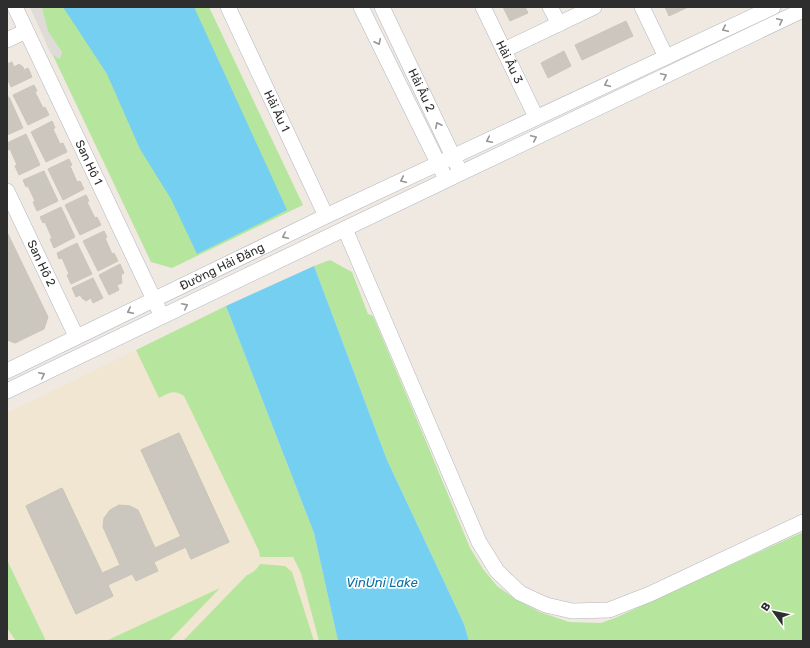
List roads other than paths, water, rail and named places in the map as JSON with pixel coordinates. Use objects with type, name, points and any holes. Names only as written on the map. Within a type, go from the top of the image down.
[{"type":"street","name":"San Hô 1","points":[[15,7],[162,317]]},
{"type":"street","name":"Hải Âu 1","points":[[228,7],[326,216]]},
{"type":"street","name":"Hải Âu 2","points":[[361,7],[447,180]]},
{"type":"street","name":"Hải Âu 2","points":[[382,7],[461,173]]},
{"type":"street","name":"Hải Âu 3","points":[[483,7],[536,117]]},
{"type":"street","points":[[550,7],[558,24]]},
{"type":"street","points":[[504,50],[594,7]]},
{"type":"street","points":[[642,7],[666,57]]},
{"type":"street","name":"Đường Hải Đăng","points":[[7,371],[76,336],[326,216],[666,57],[751,12],[773,7]]},
{"type":"street","name":"Đường Hải Đăng","points":[[7,391],[803,10]]},
{"type":"street","points":[[751,12],[756,32]]},
{"type":"street","points":[[7,40],[26,31]]},
{"type":"street","name":"San Hô 2","points":[[7,191],[76,336]]},
{"type":"street","points":[[345,229],[479,542],[497,571],[520,593],[546,605],[572,610],[609,610],[650,594],[803,522]]},
{"type":"water","points":[[63,7],[194,7],[287,210],[197,254],[171,199],[140,149],[107,74]]},
{"type":"water","name":"VinUni Lake","points":[[314,266],[387,460],[464,624],[469,641],[338,641],[314,533],[226,306]]}]
